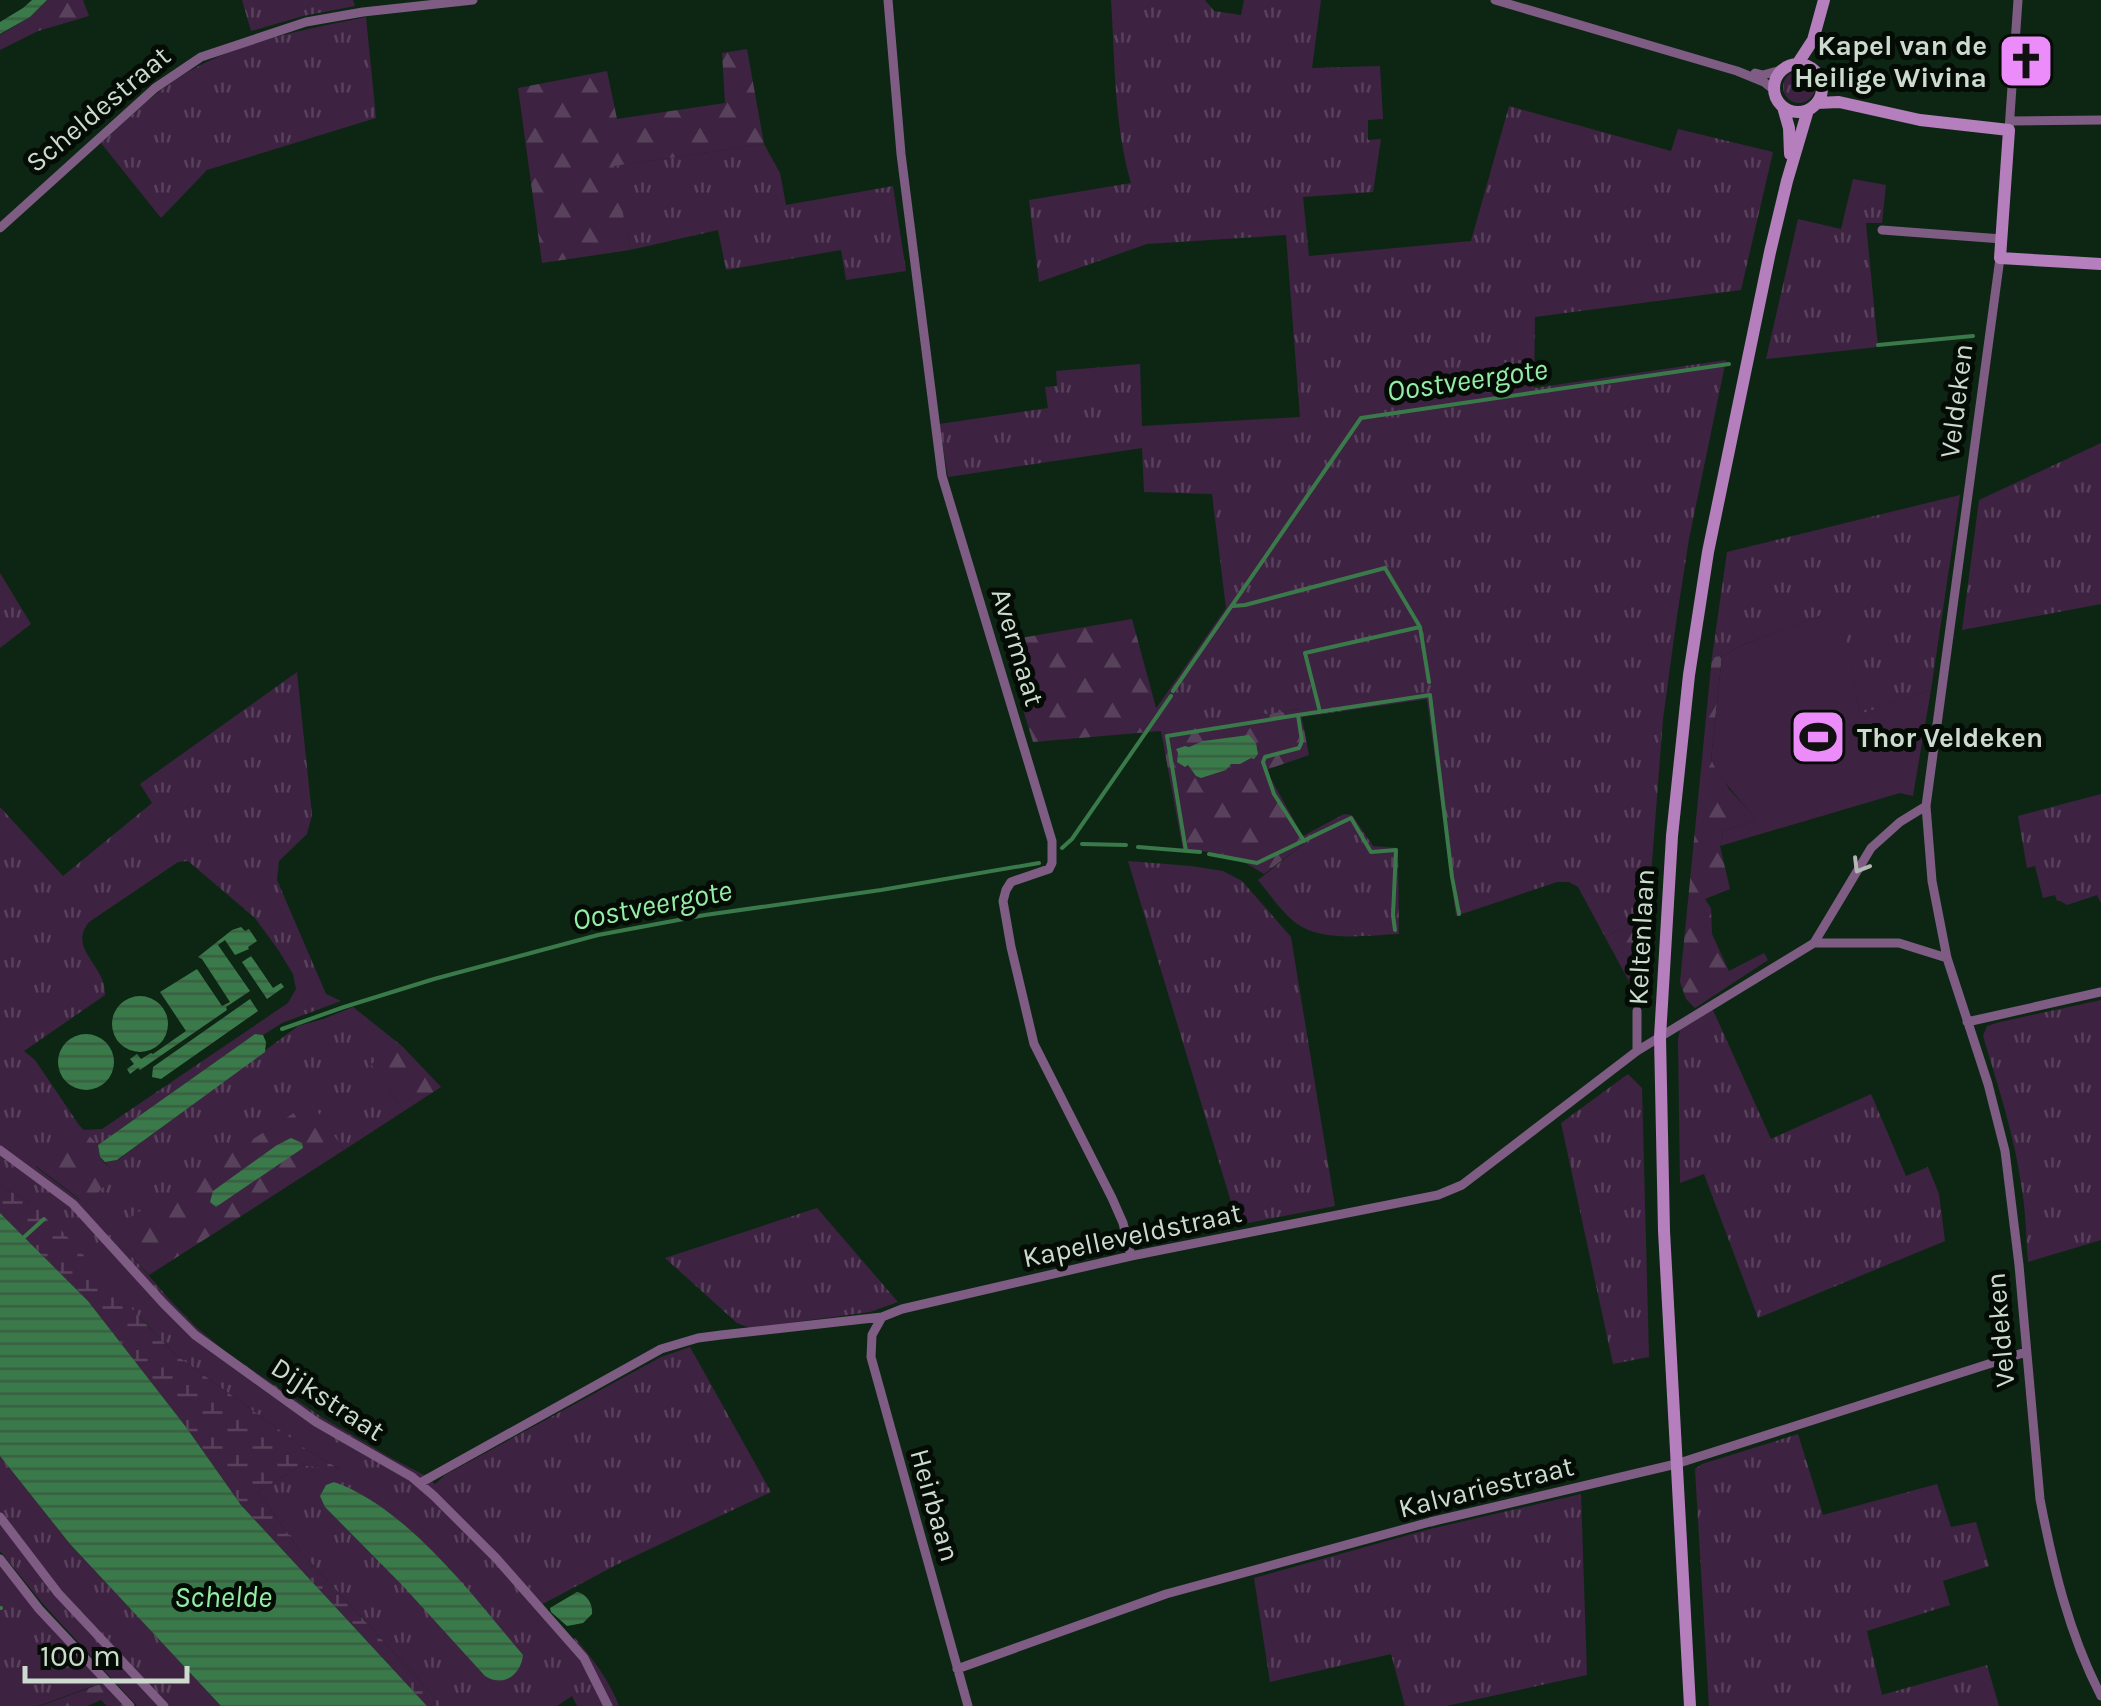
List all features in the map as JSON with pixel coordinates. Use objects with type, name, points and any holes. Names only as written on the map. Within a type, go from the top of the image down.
[{"type":"main road","name":"Keltenlaan","points":[[1798,63],[1813,40],[1823,6]]},
{"type":"main road","name":"Keltenlaan","points":[[1690,1706],[1664,1231],[1660,1037],[1672,836],[1689,675],[1707,561],[1787,181],[1822,92],[1817,60],[1823,6]]},
{"type":"main road","points":[[1774,90],[1781,70],[1798,63],[1808,65],[1836,94],[1862,106]]},
{"type":"main road","name":"Keltenlaan","points":[[1774,90],[1784,107],[1790,137],[1787,181]]},
{"type":"main road","points":[[1784,107],[1797,112],[1840,102],[1920,120],[2010,125]]},
{"type":"main road","name":"Veldeken","points":[[2000,258],[2010,125]]},
{"type":"main road","points":[[2000,258],[2101,264]]},
{"type":"street","name":"Scheldestraat","points":[[0,228],[155,88],[201,57],[306,22],[473,0]]},
{"type":"street","name":"Avermaat","points":[[888,0],[902,168],[942,476],[1052,841],[1049,868],[1011,882],[1006,890],[1011,947],[1034,1044],[1123,1223],[1131,1256]]},
{"type":"street","points":[[1495,0],[1737,71],[1774,90]]},
{"type":"street","name":"Veldeken","points":[[2010,125],[2018,0]]},
{"type":"street","points":[[1737,71],[1763,75],[1781,70]]},
{"type":"street","points":[[2010,125],[2101,120]]},
{"type":"street","points":[[1882,230],[2002,239]]},
{"type":"street","name":"Veldeken","points":[[2000,258],[1926,806],[1932,881],[1947,958],[1988,1084],[2005,1151],[2047,1536],[2075,1637],[2101,1696]]},
{"type":"street","points":[[1814,942],[1871,848],[1900,822],[1926,806]]},
{"type":"street","name":"Kapelleveldstraat","points":[[420,1483],[661,1350],[698,1338],[882,1317],[902,1309],[1131,1256],[1438,1195],[1479,1174],[1637,1051],[1814,942]]},
{"type":"street","points":[[1814,942],[1899,942],[1947,958]]},
{"type":"street","points":[[1968,1022],[2101,992]]},
{"type":"street","points":[[1637,1010],[1637,1051]]},
{"type":"street","name":"Dijkstraat","points":[[0,1150],[73,1204],[195,1335],[316,1422],[420,1483],[496,1558],[584,1658],[608,1706]]},
{"type":"street","name":"Heirbaan","points":[[882,1317],[872,1335],[871,1357],[968,1706]]},
{"type":"street","name":"Kalvariestraat","points":[[957,1669],[1166,1594],[1430,1522],[1676,1464],[2026,1352]]},
{"type":"street","points":[[0,1517],[58,1593],[164,1706]]},
{"type":"street","points":[[0,1559],[40,1609],[130,1706]]},
{"type":"green space","points":[[47,0],[83,0],[89,16],[38,31],[0,50],[0,35],[30,17]]},
{"type":"green space","points":[[242,0],[353,0],[355,6],[251,31]]},
{"type":"green space","points":[[1111,0],[1205,0],[1214,11],[1241,15],[1244,0],[1321,0],[1312,68],[1380,66],[1383,119],[1368,120],[1368,140],[1381,139],[1373,192],[1303,197],[1309,256],[1471,241],[1509,106],[1671,151],[1678,129],[1773,152],[1741,290],[1535,317],[1534,388],[1726,360],[1677,616],[1663,719],[1648,914],[1605,937],[1578,887],[1557,882],[1456,916],[1427,699],[1302,717],[1299,709],[1162,731],[1155,710],[1226,608],[1212,494],[1144,492],[1142,448],[948,477],[939,424],[1048,408],[1045,387],[1057,386],[1056,371],[1140,364],[1142,426],[1300,417],[1286,235],[1147,244],[1039,282],[1029,200],[1131,183],[1118,116]]},
{"type":"green space","points":[[366,17],[376,118],[207,170],[161,218],[101,143],[163,88],[207,62],[274,38]]},
{"type":"green space","points":[[747,49],[764,144],[614,166],[630,250],[542,263],[518,88],[607,71],[617,119],[725,103],[722,53]]},
{"type":"green space","points":[[1799,71],[1810,76],[1815,87],[1810,98],[1799,103],[1788,98],[1783,87],[1788,76]]},
{"type":"green space","points":[[764,144],[780,173],[786,205],[893,186],[906,271],[846,280],[841,250],[726,270],[718,230],[630,250],[613,166]]},
{"type":"green space","points":[[1853,179],[1886,185],[1882,223],[1866,223],[1878,347],[1766,359],[1798,219],[1841,229]]},
{"type":"green space","points":[[2101,443],[2101,604],[1962,630],[1979,500]]},
{"type":"green space","points":[[1960,495],[1931,690],[1860,715],[1839,609],[1712,657],[1727,552]]},
{"type":"green space","points":[[0,573],[31,624],[0,648]]},
{"type":"green space","name":"Thor Veldeken","points":[[1840,608],[1860,714],[1931,690],[1913,796],[1900,793],[1720,846],[1723,831],[1757,821],[1718,774],[1711,759],[1722,656]]},
{"type":"green space","points":[[1132,619],[1162,730],[1300,709],[1309,755],[1266,770],[1306,842],[1264,874],[1226,855],[1183,850],[1161,731],[1033,742],[1002,641]]},
{"type":"green space","points":[[1722,656],[1711,759],[1729,789],[1758,821],[1723,831],[1720,846],[1730,889],[1705,899],[1711,908],[1712,934],[1729,971],[1764,953],[1768,960],[1695,1008],[1686,999],[1680,982],[1712,657]]},
{"type":"green space","points":[[297,672],[312,815],[307,834],[279,861],[277,880],[326,994],[341,1001],[282,1023],[263,1035],[255,1034],[98,1145],[83,1130],[102,1129],[288,1003],[296,989],[293,974],[255,918],[188,861],[178,862],[89,922],[82,941],[100,974],[105,995],[24,1051],[35,1060],[79,1125],[36,1167],[86,1205],[115,1174],[105,1162],[118,1160],[298,1026],[353,1007],[402,1046],[372,1065],[404,1111],[344,1150],[310,1103],[110,1231],[169,1299],[226,1352],[320,1416],[435,1484],[661,1357],[690,1347],[771,1492],[539,1606],[569,1641],[575,1638],[588,1654],[619,1706],[577,1706],[572,1696],[557,1706],[443,1706],[301,1552],[258,1492],[302,1465],[340,1469],[307,1450],[176,1355],[29,1202],[0,1185],[0,807],[63,876],[152,803],[140,784]]},
{"type":"green space","points":[[2101,794],[2101,903],[2097,895],[2067,905],[2057,901],[2055,895],[2043,898],[2035,866],[2027,868],[2018,816]]},
{"type":"green space","points":[[1344,814],[1352,815],[1373,846],[1398,848],[1399,934],[1346,936],[1307,929],[1285,914],[1258,880],[1306,842],[1303,836]]},
{"type":"green space","points":[[1128,861],[1223,871],[1242,881],[1291,937],[1335,1206],[1238,1225]]},
{"type":"green space","points":[[1648,914],[1643,999],[1638,998],[1605,937]]},
{"type":"green space","points":[[2101,1000],[2101,1240],[2028,1262],[2015,1151],[1983,1036],[1987,1026],[2000,1022]]},
{"type":"green space","points":[[1713,1010],[1771,1139],[1871,1094],[1906,1176],[1928,1167],[1939,1194],[1945,1241],[1758,1318],[1704,1174],[1680,1183],[1678,1039],[1680,1030]]},
{"type":"green space","points":[[402,1046],[441,1087],[404,1111],[371,1064]]},
{"type":"green space","points":[[1628,1074],[1642,1088],[1649,1357],[1613,1364],[1561,1123]]},
{"type":"green space","points":[[311,1102],[344,1150],[149,1275],[109,1231]]},
{"type":"green space","points":[[79,1125],[98,1145],[100,1158],[116,1174],[85,1206],[36,1166]]},
{"type":"green space","points":[[0,1185],[51,1219],[176,1355],[307,1450],[343,1471],[302,1465],[258,1492],[301,1552],[443,1706],[427,1706],[241,1505],[88,1301],[0,1213]]},
{"type":"green space","points":[[817,1208],[898,1302],[870,1312],[750,1328],[737,1323],[665,1258]]},
{"type":"green space","points":[[1798,1434],[1823,1515],[1937,1484],[1951,1527],[1976,1522],[1989,1566],[1943,1581],[1950,1605],[1867,1631],[1882,1695],[1987,1665],[1999,1706],[1709,1706],[1695,1469]]},
{"type":"green space","points":[[0,1456],[70,1544],[221,1706],[137,1706],[43,1604],[0,1551]]},
{"type":"green space","points":[[1581,1494],[1587,1675],[1446,1706],[1405,1706],[1391,1654],[1270,1682],[1254,1578],[1430,1529]]},
{"type":"green space","points":[[0,1559],[107,1681],[38,1706],[0,1706]]},
{"type":"green space","points":[[103,1683],[126,1706],[107,1706],[101,1700],[87,1706],[40,1706]]},
{"type":"water","points":[[32,0],[47,0],[30,17],[0,34],[0,22]]},
{"type":"water","points":[[1249,735],[1258,754],[1254,759],[1231,764],[1226,770],[1201,778],[1188,765],[1177,762],[1176,749]]},
{"type":"water","points":[[241,927],[249,929],[257,941],[249,949],[235,955],[225,940],[218,945],[250,991],[130,1074],[127,1069],[134,1064],[130,1059],[137,1054],[141,1059],[153,1054],[186,1031],[160,992],[197,969],[222,1006],[230,1002],[198,957]]},
{"type":"water","points":[[251,956],[273,988],[281,983],[284,987],[267,999],[242,962]]},
{"type":"water","points":[[140,996],[160,1004],[168,1024],[160,1044],[140,1052],[120,1044],[112,1024],[120,1004]]},
{"type":"water","points":[[250,999],[258,1011],[161,1079],[152,1077],[153,1067]]},
{"type":"water","points":[[86,1034],[106,1042],[114,1062],[106,1082],[86,1090],[66,1082],[58,1062],[66,1042]]},
{"type":"water","points":[[255,1034],[263,1035],[265,1052],[117,1160],[105,1162],[100,1157],[98,1145]]},
{"type":"water","points":[[291,1138],[302,1143],[303,1148],[216,1207],[210,1202],[213,1191]]},
{"type":"water","name":"Schelde","points":[[0,1213],[88,1301],[241,1505],[427,1706],[221,1706],[70,1544],[0,1456]]},
{"type":"water","points":[[334,1482],[388,1512],[461,1581],[523,1655],[515,1674],[498,1681],[485,1676],[325,1507],[320,1496],[326,1485]]},
{"type":"water","points":[[577,1592],[589,1600],[592,1614],[583,1623],[567,1626],[550,1608]]},
{"type":"waterway","name":"Oostveergote","points":[[1878,345],[1973,336]]},
{"type":"waterway","name":"Oostveergote","points":[[1173,691],[1361,418],[1729,364]]},
{"type":"waterway","points":[[1233,606],[1385,568],[1420,627]]},
{"type":"waterway","points":[[1320,712],[1305,653],[1420,627],[1429,682]]},
{"type":"waterway","points":[[1298,715],[1430,695],[1459,914]]},
{"type":"waterway","name":"Oostveergote","points":[[1062,848],[1171,696]]},
{"type":"waterway","points":[[1186,851],[1167,736],[1298,715],[1302,741],[1299,748],[1265,757],[1263,762],[1274,794],[1304,841]]},
{"type":"waterway","points":[[1209,854],[1257,863],[1351,818],[1371,852],[1396,850],[1395,930]]},
{"type":"waterway","points":[[1082,844],[1126,845]]},
{"type":"waterway","points":[[1138,847],[1200,852]]},
{"type":"waterway","name":"Oostveergote","points":[[282,1029],[434,979],[598,935],[1039,863]]},
{"type":"waterway","name":"Oostveergote","points":[[22,1239],[44,1219]]},
{"type":"place","name":"Kapel van de Heilige Wivina","points":[[2026,61]]},
{"type":"place","name":"Thor Veldeken","points":[[1818,737]]}]
